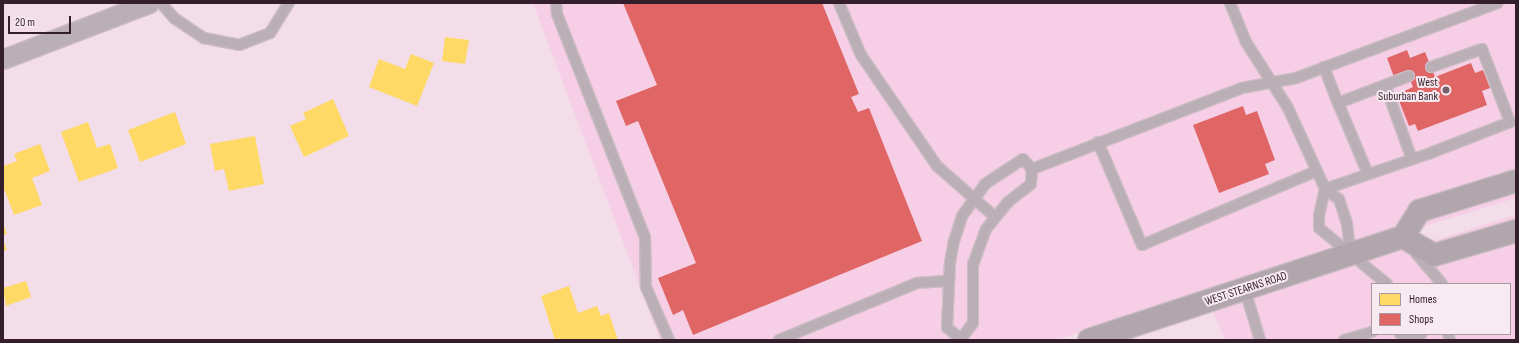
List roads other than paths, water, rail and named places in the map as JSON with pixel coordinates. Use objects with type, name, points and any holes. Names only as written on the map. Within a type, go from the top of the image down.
[{"type":"main road","points":[[1516,181],[1418,211],[1403,238],[1434,255],[1516,231]]},
{"type":"main road","name":"WEST STEARNS ROAD","points":[[1089,340],[1403,238]]},
{"type":"street","points":[[3,59],[149,3]]},
{"type":"lane","points":[[161,3],[174,18],[204,38],[239,45],[270,33],[289,3]]},
{"type":"lane","points":[[556,3],[557,14],[645,237],[646,287],[669,340]]},
{"type":"lane","points":[[838,3],[861,55],[937,166],[995,217]]},
{"type":"lane","points":[[1230,3],[1246,42],[1274,83],[1288,108],[1325,189],[1339,200],[1347,224],[1351,256]]},
{"type":"lane","points":[[1032,169],[1098,142],[1242,88],[1296,78],[1498,3]]},
{"type":"lane","points":[[1325,189],[1428,154],[1510,122],[1482,49],[1431,67]]},
{"type":"lane","points":[[1324,67],[1368,174]]},
{"type":"lane","points":[[1338,102],[1409,76]]},
{"type":"lane","points":[[1385,85],[1412,159]]},
{"type":"lane","points":[[1098,142],[1142,244],[1316,171]]},
{"type":"lane","points":[[1023,160],[1032,169],[1031,184],[1008,202],[986,229],[973,264],[973,323],[960,339],[948,328],[950,281],[954,242],[962,216],[985,184],[1023,160]]},
{"type":"lane","points":[[1325,189],[1319,215],[1319,228],[1351,256],[1386,283]]},
{"type":"lane","points":[[1403,238],[1441,283]]},
{"type":"lane","points":[[779,340],[917,283],[950,281]]},
{"type":"lane","points":[[1245,290],[1260,340]]},
{"type":"lane","points":[[1344,340],[1371,332]]},
{"type":"lane","points":[[1404,335],[1412,337],[1419,335]]},
{"type":"place","name":"West Suburban Bank","points":[[1446,90]]}]
